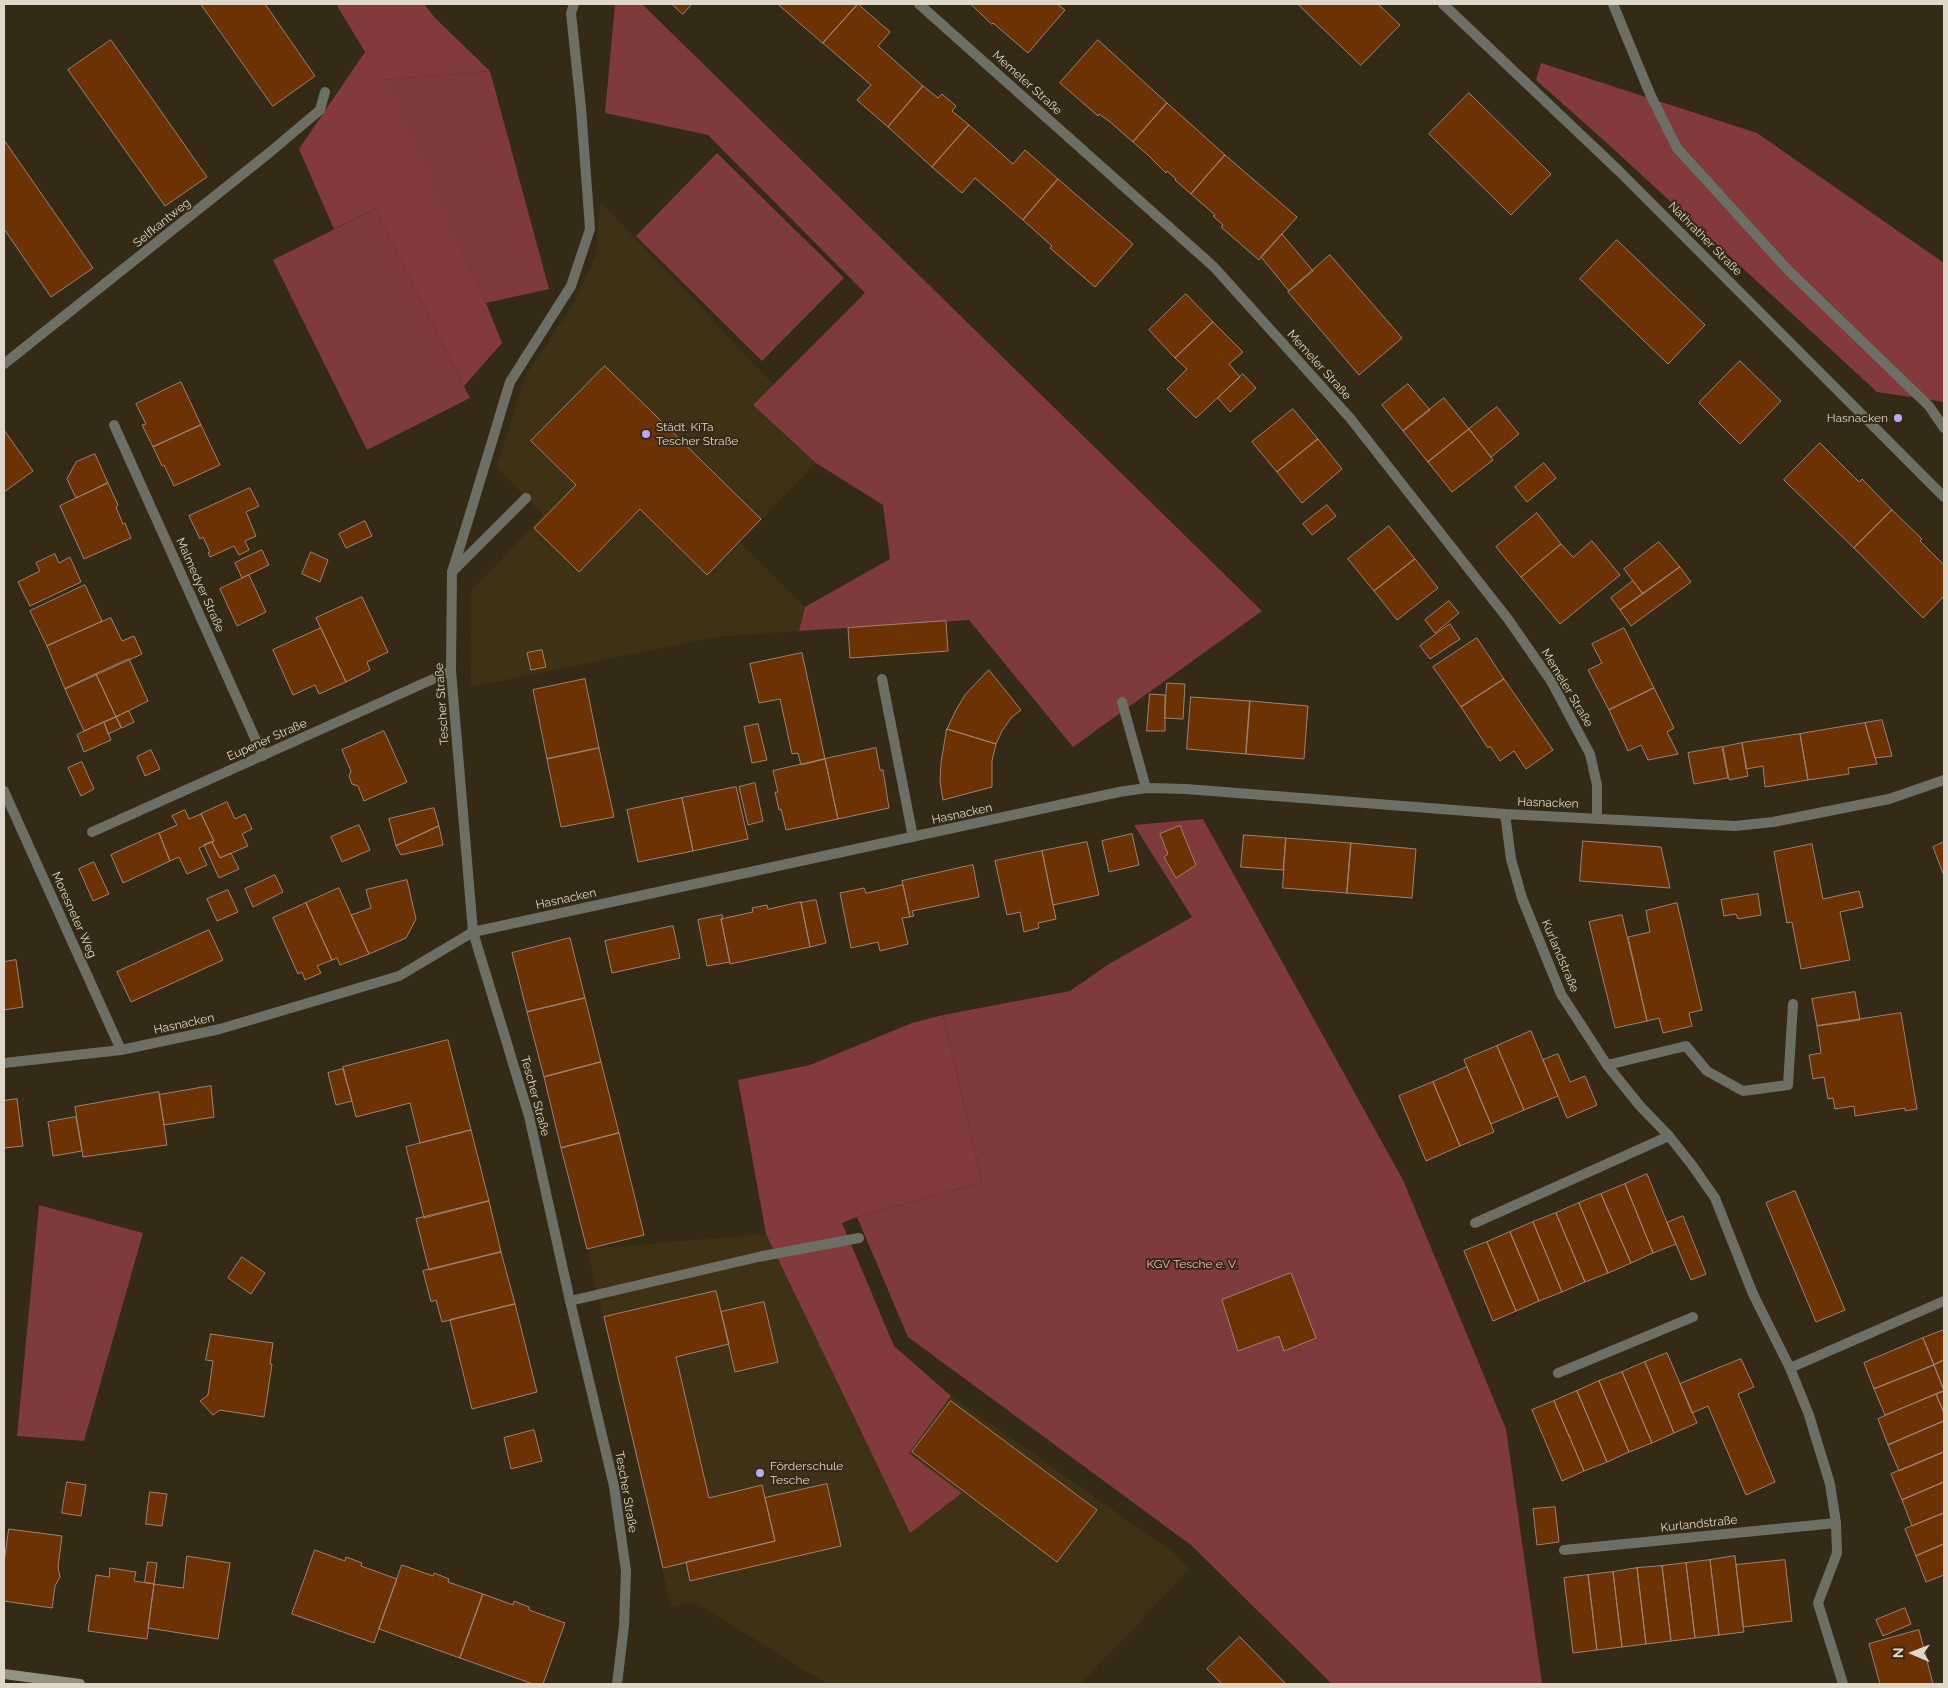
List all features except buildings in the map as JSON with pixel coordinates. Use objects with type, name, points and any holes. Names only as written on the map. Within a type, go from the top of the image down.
[{"type":"main road","points":[[4,1674],[80,1684]]},
{"type":"street","name":"Tescher Straße","points":[[574,4],[571,13],[590,229],[571,286],[510,382],[452,572],[451,671],[473,932],[529,1116],[614,1486],[626,1571],[624,1626],[617,1684]]},
{"type":"street","name":"Memeler Straße","points":[[919,4],[1214,267],[1350,418],[1508,619],[1551,681],[1590,754],[1597,785],[1597,817]]},
{"type":"street","name":"Nathrather Straße","points":[[1442,4],[1619,171],[1943,493]]},
{"type":"street","points":[[1613,4],[1650,94],[1677,148],[1788,270],[1929,406],[1944,428]]},
{"type":"street","name":"Selfkantweg","points":[[4,364],[269,153],[320,110],[325,92]]},
{"type":"street","name":"Malmedyer Straße","points":[[114,425],[263,756]]},
{"type":"street","points":[[452,572],[526,498]]},
{"type":"street","name":"Eupener Straße","points":[[92,832],[451,671]]},
{"type":"street","points":[[882,679],[913,837]]},
{"type":"street","points":[[1122,702],[1146,788]]},
{"type":"street","name":"Hasnacken","points":[[4,1063],[121,1050],[220,1029],[399,976],[473,932],[1119,792],[1146,788],[1186,789],[1505,814],[1597,817],[1735,826],[1774,822],[1889,799],[1944,780]]},
{"type":"street","name":"Moresneter Weg","points":[[4,791],[121,1050]]},
{"type":"street","name":"Kurlandstraße","points":[[1505,814],[1511,859],[1522,898],[1561,994],[1607,1065],[1640,1106],[1669,1136],[1715,1198],[1753,1294],[1790,1368],[1818,1441],[1830,1484],[1836,1523],[1837,1553],[1818,1603],[1843,1684]]},
{"type":"street","points":[[1607,1065],[1686,1046],[1708,1071],[1743,1091],[1788,1085],[1793,1004]]},
{"type":"street","points":[[1475,1223],[1669,1136]]},
{"type":"street","points":[[570,1301],[758,1257],[859,1238]]},
{"type":"street","points":[[1790,1368],[1944,1301]]},
{"type":"street","points":[[1558,1373],[1693,1317]]},
{"type":"street","name":"Kurlandstraße","points":[[1564,1550],[1836,1523]]},
{"type":"shaded area","points":[[336,4],[424,4],[435,18],[490,71],[385,80],[486,303],[502,343],[464,386],[375,209],[334,229],[299,149],[365,52]]},
{"type":"shaded area","points":[[1541,63],[1757,133],[1944,263],[1944,402],[1877,392],[1536,80]]},
{"type":"shaded area","name":"Städt. KiTa Tescher Straße","points":[[600,201],[774,385],[754,405],[816,463],[740,542],[805,607],[799,631],[716,637],[471,687],[470,593],[543,515],[497,467],[524,378],[575,301],[596,255]]},
{"type":"shaded area","points":[[943,1015],[982,1182],[857,1217],[842,1223],[894,1346],[951,1396],[909,1453],[962,1493],[910,1533],[766,1234],[738,1080],[810,1065],[912,1023]]},
{"type":"shaded area","name":"Förderschule Tesche","points":[[766,1234],[910,1532],[962,1493],[909,1453],[951,1396],[1174,1553],[1190,1569],[1080,1684],[827,1684],[696,1603],[671,1607],[587,1249]]},
{"type":"green space","points":[[615,4],[642,4],[1262,611],[1073,747],[969,620],[799,631],[805,607],[890,559],[883,505],[816,463],[753,405],[865,293],[708,135],[605,113]]},
{"type":"green space","points":[[490,71],[549,289],[486,303],[384,80]]},
{"type":"green space","points":[[717,153],[844,278],[762,361],[636,236]]},
{"type":"green space","points":[[375,209],[470,398],[367,450],[273,260]]},
{"type":"green space","name":"KGV Tesche e. V.","points":[[1203,819],[1403,1180],[1506,1429],[1542,1684],[1332,1684],[1191,1545],[908,1337],[857,1217],[982,1182],[943,1015],[1070,991],[1109,964],[1192,917],[1134,825]]},
{"type":"green space","points":[[39,1205],[143,1233],[84,1441],[17,1436]]},
{"type":"place","name":"Hasnacken","points":[[1898,418]]},
{"type":"place","name":"Städt. KiTa Tescher Straße","points":[[646,434]]},
{"type":"place","name":"Förderschule Tesche","points":[[760,1473]]}]
